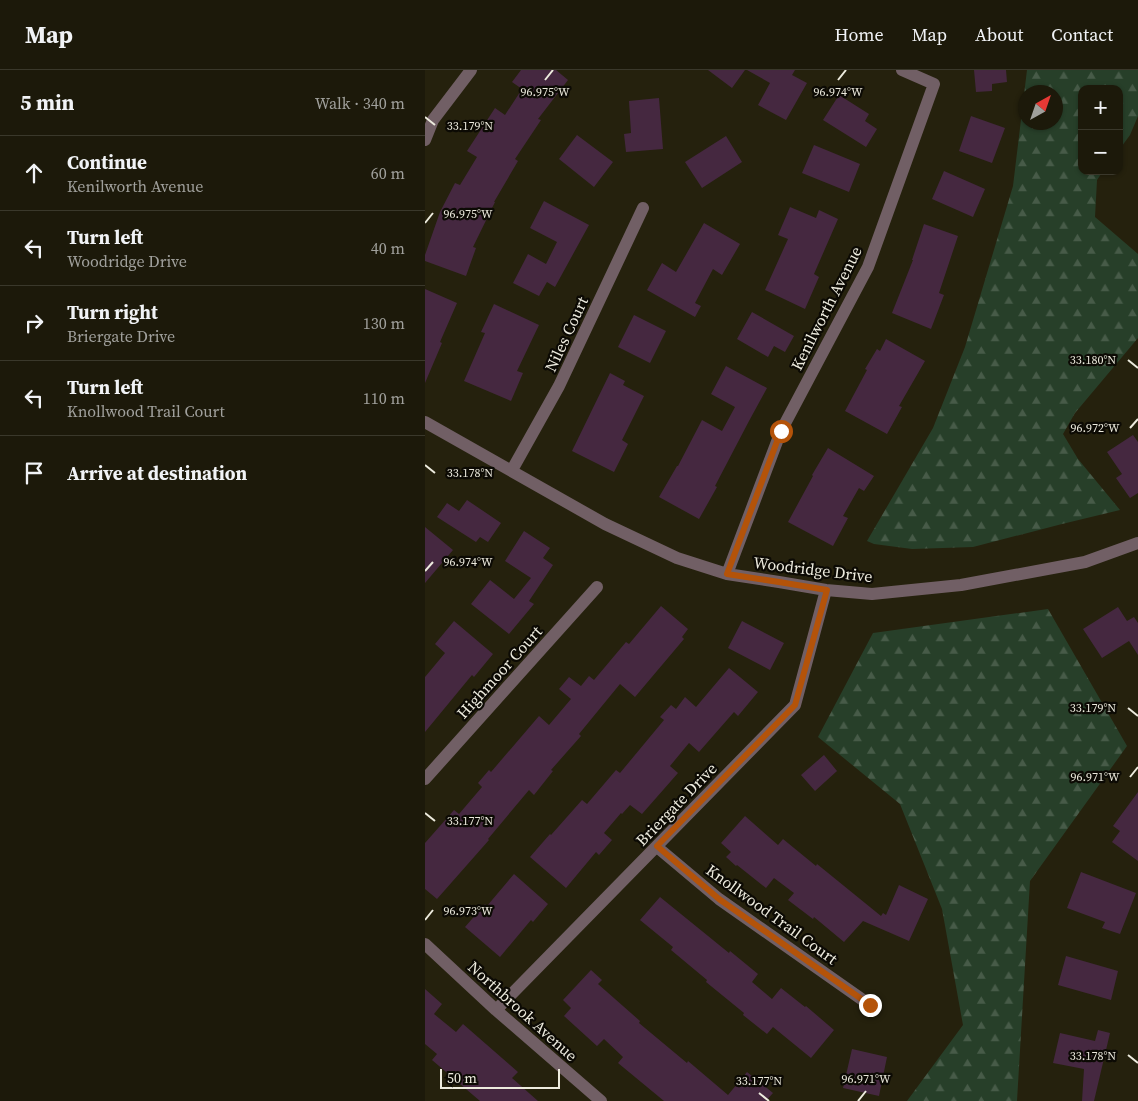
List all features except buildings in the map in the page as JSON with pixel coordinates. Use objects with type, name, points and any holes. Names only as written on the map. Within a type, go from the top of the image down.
[{"type":"street","points":[[425,140],[433,120],[471,70]]},
{"type":"street","name":"Kenilworth Avenue","points":[[727,574],[781,431],[868,267],[934,84],[902,70]]},
{"type":"street","name":"Niles Court","points":[[512,470],[559,386],[643,208]]},
{"type":"street","name":"Woodridge Drive","points":[[425,422],[605,524],[677,558],[727,574],[827,590],[872,594],[961,584],[1085,562],[1138,543]]},
{"type":"street","name":"Highmoor Court","points":[[425,779],[597,587]]},
{"type":"street","name":"Briergate Drive","points":[[496,1010],[795,705],[827,590]]},
{"type":"street","name":"Knollwood Trail Court","points":[[657,846],[719,899],[870,1005]]},
{"type":"street","name":"Northbrook Avenue","points":[[425,944],[496,1010],[601,1101]]},
{"type":"green space","points":[[1027,70],[1138,70],[1138,116],[1130,135],[1123,145],[1123,85],[1078,85],[1078,175],[1100,175],[1097,180],[1095,217],[1138,254],[1138,338],[1075,413],[1063,434],[1078,459],[1120,510],[973,547],[912,549],[874,544],[867,541],[933,428],[965,347],[1013,186],[1020,130],[1063,130],[1063,85],[1025,85]]},
{"type":"green space","points":[[1048,609],[1127,746],[1030,881],[1017,1101],[907,1101],[963,1025],[942,909],[900,804],[818,737],[873,633]]},
{"type":"route","points":[[781,431],[727,574],[827,590],[795,705],[657,846],[719,899],[870,1005]]}]
